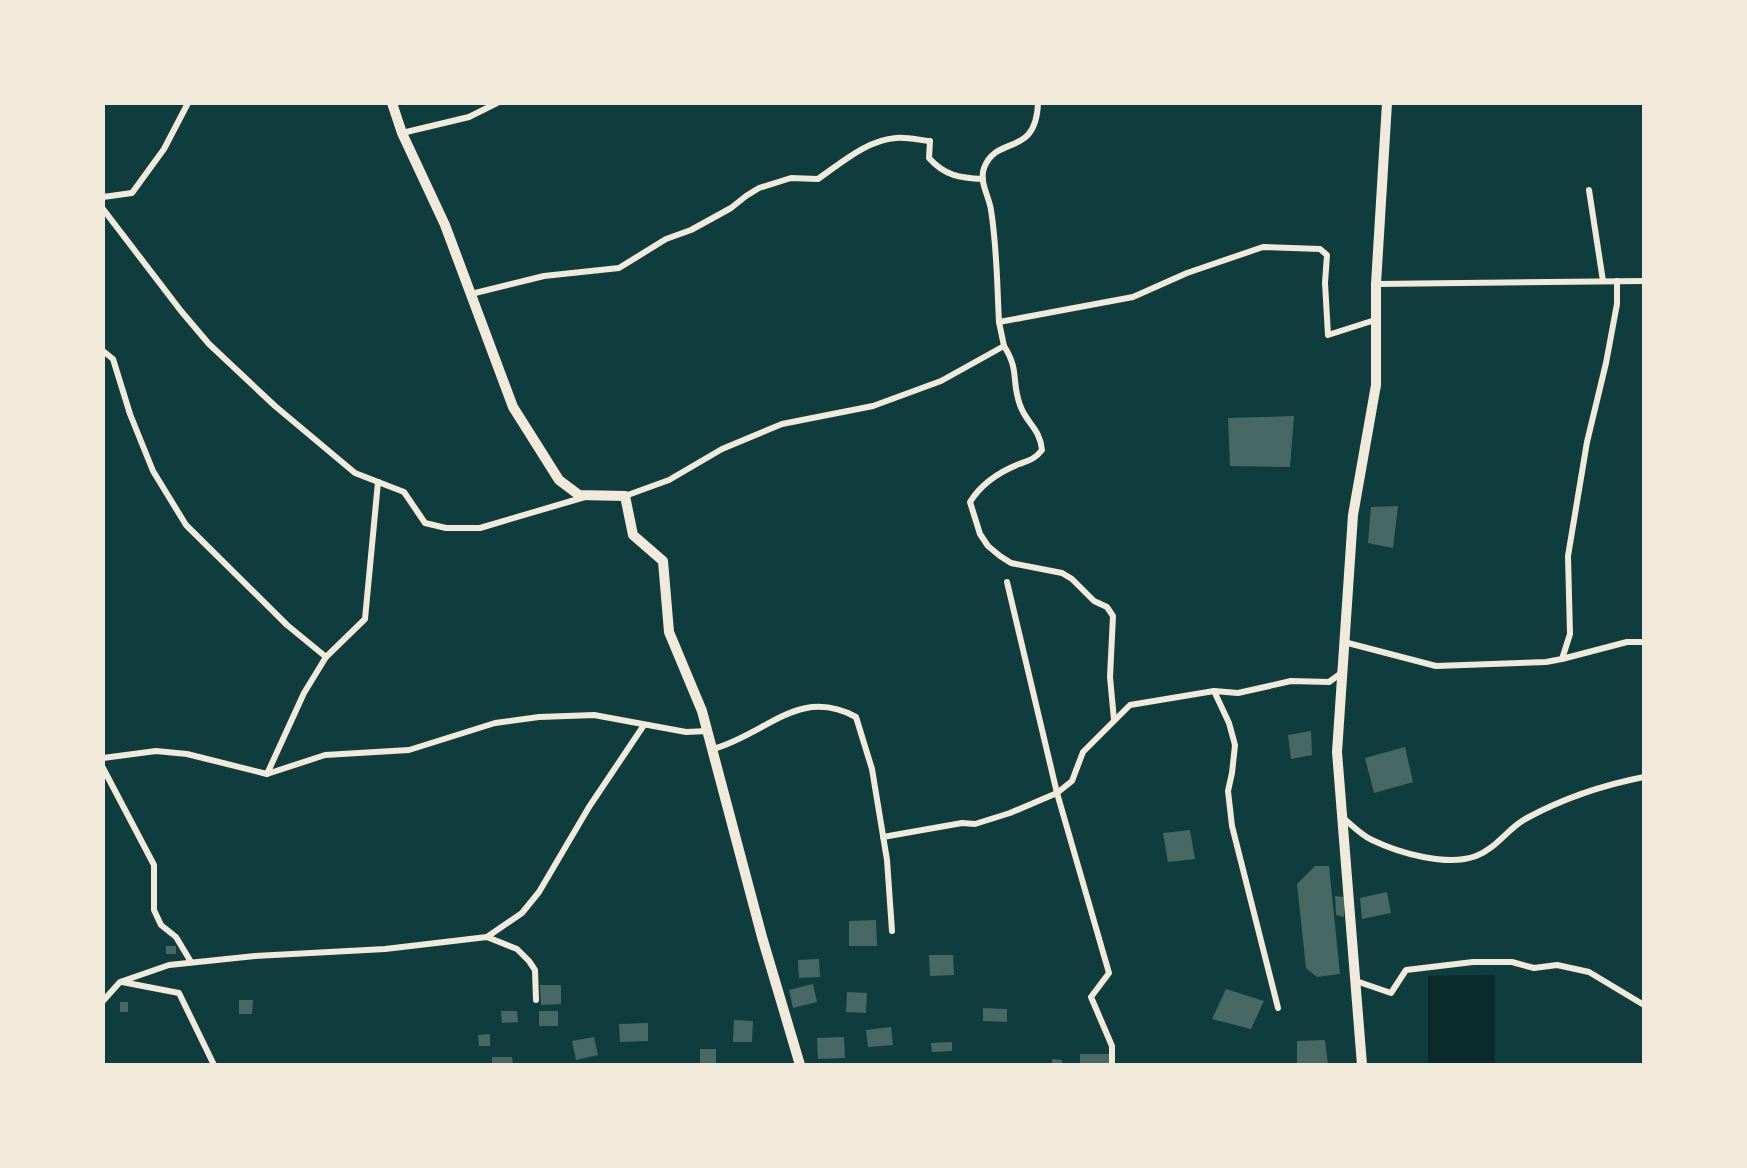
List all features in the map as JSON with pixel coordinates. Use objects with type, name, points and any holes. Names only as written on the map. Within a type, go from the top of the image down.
[{"type":"main road","points":[[392,103],[402,133],[445,225],[513,407],[559,480],[584,495],[625,496],[633,535],[663,561],[669,632],[702,711],[762,937],[800,1065]]},
{"type":"main road","points":[[1362,1065],[1337,752],[1353,515],[1377,385],[1376,284],[1387,103]]},
{"type":"street","points":[[103,197],[132,193],[164,149],[188,103]]},
{"type":"street","points":[[402,133],[468,117],[497,103]]},
{"type":"street","points":[[1038,103],[1038,120],[1031,134],[995,155],[985,168],[984,179],[997,253],[999,322],[1004,345],[1013,360],[1020,409],[1041,437],[1042,450],[1035,460],[997,475],[978,489],[970,502],[980,534],[988,546],[1000,556],[1011,563],[1062,573],[1094,601],[1107,607],[1113,617],[1110,677],[1114,720]]},
{"type":"street","points":[[471,294],[544,276],[620,268],[666,239],[691,230],[731,208],[759,188],[791,178],[818,179],[838,163],[874,144],[896,138],[930,141],[929,158],[940,170],[952,176],[984,179]]},
{"type":"street","points":[[1590,190],[1603,281]]},
{"type":"street","points":[[103,209],[181,312],[209,344],[320,445],[355,473],[404,492],[425,523],[446,528],[480,528],[584,495]]},
{"type":"street","points":[[999,322],[1133,297],[1186,272],[1263,247],[1320,249],[1328,255],[1325,283],[1328,335],[1376,320]]},
{"type":"street","points":[[1562,659],[1570,634],[1568,556],[1587,442],[1617,304],[1617,281]]},
{"type":"street","points":[[1376,284],[1644,281]]},
{"type":"street","points":[[625,496],[669,480],[722,449],[782,424],[873,406],[941,382],[1004,345]]},
{"type":"street","points":[[103,351],[113,359],[130,414],[153,471],[186,525],[286,625],[326,657]]},
{"type":"street","points":[[267,774],[304,693],[326,657],[365,619],[378,482]]},
{"type":"street","points":[[1007,582],[1057,793],[1109,973],[1091,997],[1112,1046],[1112,1065]]},
{"type":"street","points":[[883,838],[962,823],[975,824],[1057,793],[1072,781],[1083,752],[1130,705],[1214,691],[1238,693],[1291,681],[1329,682],[1340,674],[1344,645],[1436,666],[1546,662],[1627,642],[1644,642]]},
{"type":"street","points":[[1214,691],[1229,723],[1234,745],[1228,791],[1232,826],[1278,1007]]},
{"type":"street","points":[[713,749],[731,744],[795,710],[811,705],[839,708],[856,717],[872,769],[883,838],[892,931]]},
{"type":"street","points":[[103,758],[156,751],[187,754],[267,774],[326,755],[410,750],[495,723],[528,719],[594,715],[687,732],[708,731]]},
{"type":"street","points":[[487,937],[522,913],[540,892],[589,807],[644,725]]},
{"type":"street","points":[[103,768],[154,864],[154,910],[161,925],[176,937],[191,962]]},
{"type":"street","points":[[1342,817],[1370,840],[1420,856],[1453,861],[1476,856],[1497,844],[1524,819],[1567,799],[1610,784],[1644,777]]},
{"type":"street","points":[[103,1001],[120,982],[169,965],[268,955],[385,949],[487,937],[517,948],[529,961],[535,970],[536,1000]]},
{"type":"street","points":[[1356,981],[1391,993],[1406,970],[1473,962],[1512,962],[1534,968],[1557,965],[1589,972],[1641,1004],[1644,995]]},
{"type":"street","points":[[120,982],[179,993],[214,1065]]},
{"type":"water","points":[[1495,975],[1495,1065],[1428,1065],[1428,976]]},
{"type":"building","points":[[1294,416],[1290,467],[1230,466],[1228,418]]},
{"type":"building","points":[[1398,506],[1393,548],[1368,543],[1371,507]]},
{"type":"building","points":[[1311,731],[1312,755],[1291,759],[1288,735]]},
{"type":"building","points":[[1405,747],[1413,782],[1374,793],[1365,758]]},
{"type":"building","points":[[1190,830],[1195,859],[1168,862],[1163,833]]},
{"type":"building","points":[[1315,866],[1329,866],[1340,974],[1317,977],[1306,968],[1297,884]]},
{"type":"building","points":[[1387,892],[1391,913],[1362,919],[1360,898]]},
{"type":"building","points":[[1335,896],[1344,897],[1344,917],[1336,915]]},
{"type":"building","points":[[876,920],[877,946],[849,946],[849,921]]},
{"type":"building","points":[[166,946],[176,946],[176,954],[166,954]]},
{"type":"building","points":[[929,955],[953,955],[954,975],[930,976]]},
{"type":"building","points":[[819,959],[820,977],[799,978],[798,960]]},
{"type":"building","points":[[813,984],[817,1002],[793,1008],[789,990]]},
{"type":"building","points":[[540,985],[561,985],[561,1004],[541,1005]]},
{"type":"building","points":[[1226,989],[1264,1001],[1251,1029],[1212,1019]]},
{"type":"building","points":[[847,992],[867,993],[866,1013],[846,1012]]},
{"type":"building","points":[[239,1000],[253,1000],[252,1014],[239,1014]]},
{"type":"building","points":[[120,1002],[128,1002],[128,1012],[120,1012]]},
{"type":"building","points":[[983,1008],[1007,1009],[1007,1022],[983,1021]]},
{"type":"building","points":[[501,1011],[517,1011],[518,1022],[502,1023]]},
{"type":"building","points":[[539,1011],[558,1011],[558,1026],[539,1026]]},
{"type":"building","points":[[734,1020],[753,1021],[752,1042],[733,1042]]},
{"type":"building","points":[[648,1023],[648,1041],[620,1042],[619,1024]]},
{"type":"building","points":[[891,1027],[893,1045],[868,1047],[866,1030]]},
{"type":"building","points":[[490,1034],[490,1046],[479,1046],[478,1035]]},
{"type":"building","points":[[594,1037],[598,1055],[576,1060],[572,1041]]},
{"type":"building","points":[[844,1037],[845,1058],[818,1059],[817,1038]]},
{"type":"building","points":[[1325,1040],[1328,1065],[1297,1065],[1297,1041]]},
{"type":"building","points":[[952,1042],[952,1051],[932,1052],[931,1043]]},
{"type":"building","points":[[700,1049],[716,1049],[716,1065],[700,1065]]},
{"type":"building","points":[[1080,1054],[1109,1054],[1109,1065],[1080,1065]]},
{"type":"building","points":[[492,1057],[512,1057],[513,1065],[492,1065]]},
{"type":"building","points":[[1052,1059],[1062,1060],[1062,1065],[1052,1065]]}]
